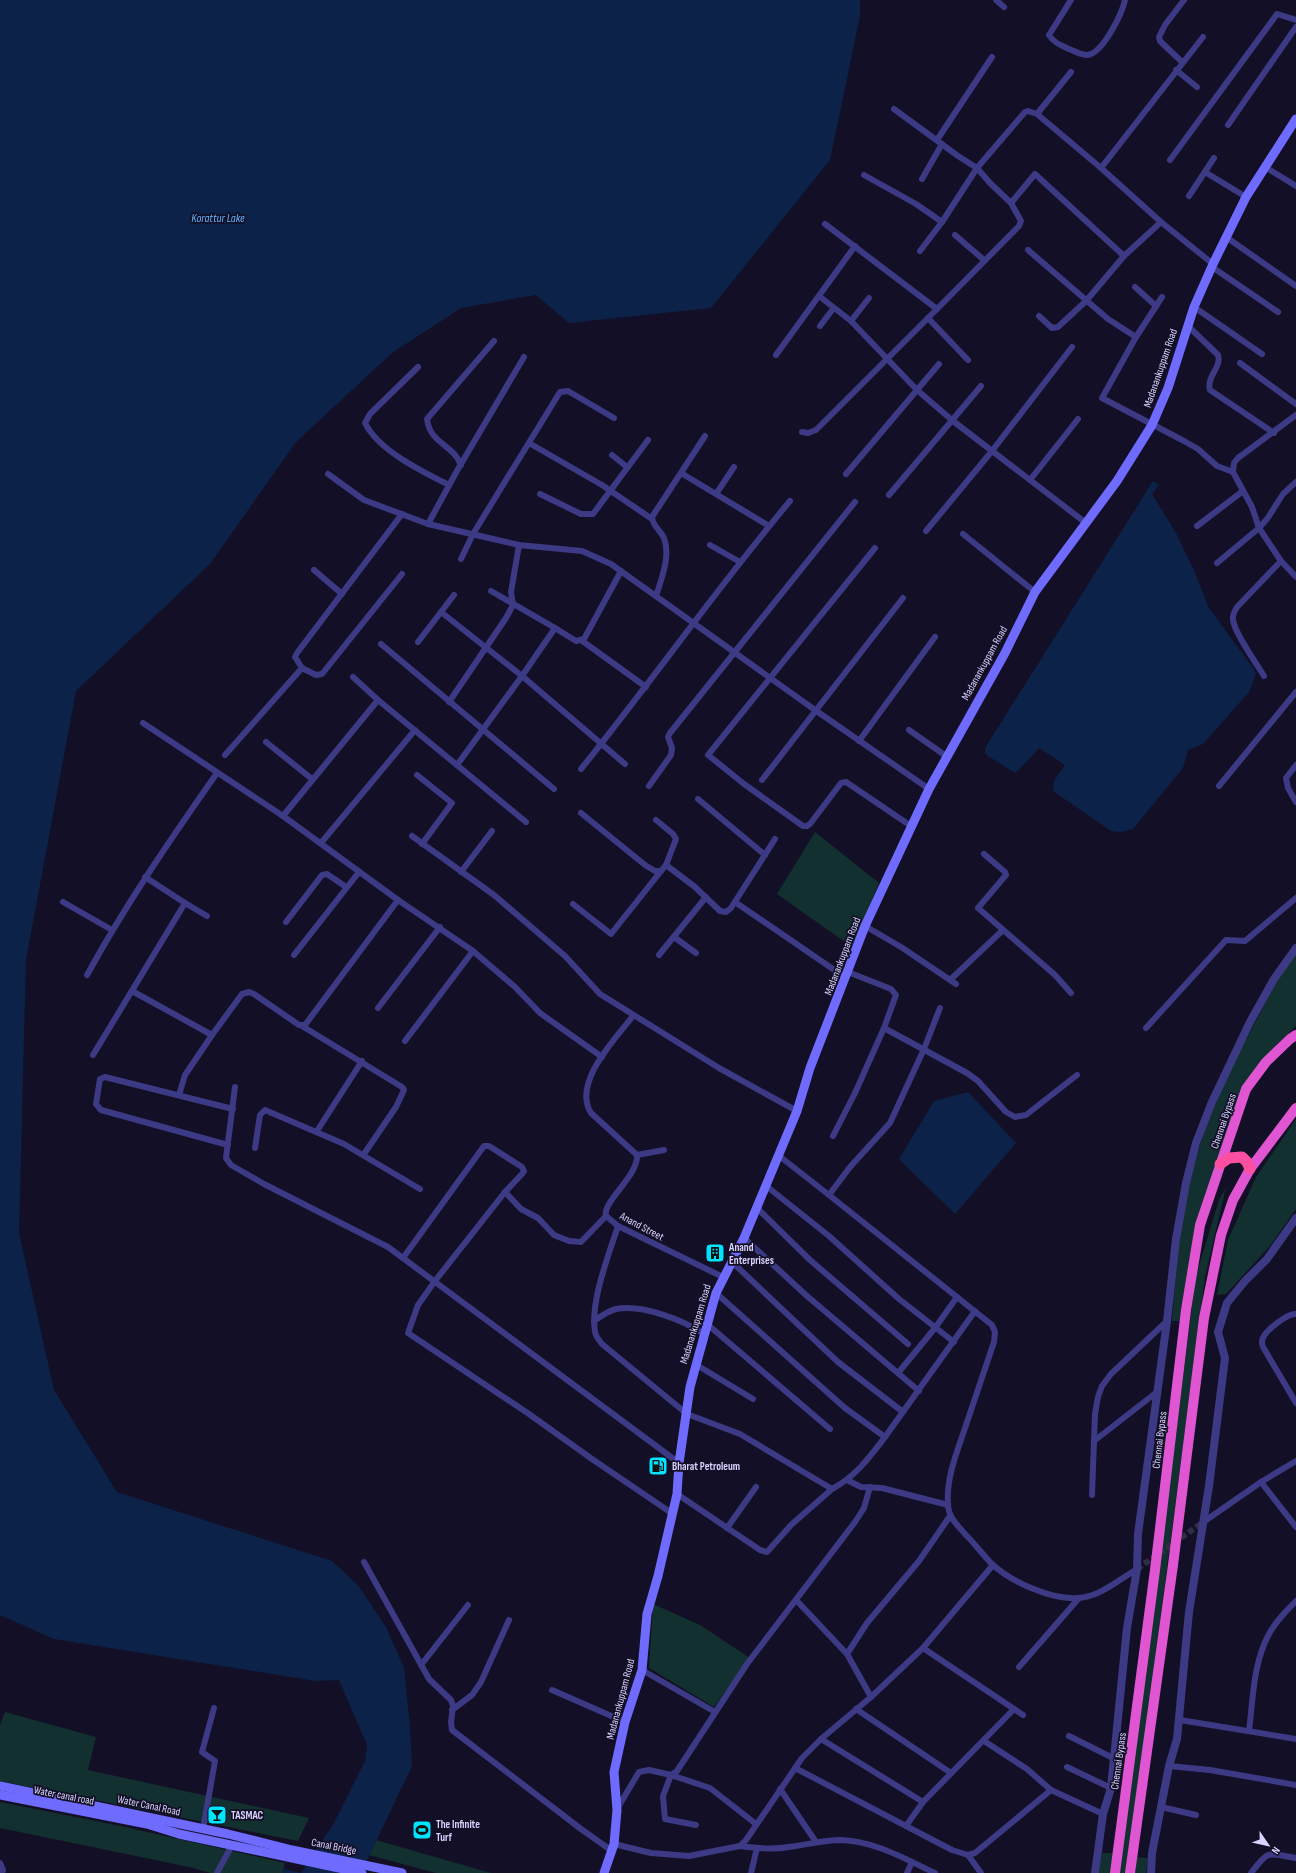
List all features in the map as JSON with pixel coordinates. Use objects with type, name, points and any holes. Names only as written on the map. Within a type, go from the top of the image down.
[{"type":"highway","name":"Chennai Bypass","points":[[1115,1873],[1155,1570],[1186,1310],[1200,1226],[1246,1089],[1266,1062],[1296,1035]]},
{"type":"highway","points":[[1130,1873],[1173,1565],[1204,1318],[1221,1235],[1233,1200],[1250,1169],[1296,1108]]},
{"type":"highway","points":[[1220,1164],[1229,1158],[1242,1157],[1247,1162],[1250,1169]]},
{"type":"main road","name":"Madanankuppam Road","points":[[604,1873],[613,1847],[617,1810],[614,1772],[625,1722],[642,1670],[647,1614],[677,1494],[679,1464],[690,1387],[695,1364],[716,1293],[744,1238],[797,1111],[810,1068],[865,926],[929,789],[946,756],[1005,653],[1035,592],[1117,481],[1152,425],[1168,388],[1187,325],[1212,265],[1246,197],[1296,119]]},
{"type":"main road","name":"Water Canal Road","points":[[0,1786],[203,1829],[292,1854]]},
{"type":"main road","name":"Water canal road","points":[[0,1795],[147,1824],[179,1834],[232,1845],[292,1854]]},
{"type":"main road","name":"Canal Bridge","points":[[292,1854],[370,1866],[402,1873]]},
{"type":"main road","name":"Canal Bridge","points":[[292,1854],[362,1873]]},
{"type":"street","points":[[996,0],[1004,7]]},
{"type":"street","points":[[1071,0],[1049,35],[1056,43],[1080,54],[1088,55],[1097,50],[1109,34],[1119,19],[1125,0]]},
{"type":"street","points":[[1182,62],[1160,41],[1159,37],[1160,32],[1184,0]]},
{"type":"street","points":[[1170,160],[1277,14],[1296,20]]},
{"type":"street","points":[[1228,125],[1296,27]]},
{"type":"street","points":[[1101,168],[1182,62],[1203,37]]},
{"type":"street","points":[[922,179],[940,142],[992,57]]},
{"type":"street","points":[[1176,70],[1197,87]]},
{"type":"street","points":[[1037,114],[1071,72]]},
{"type":"street","points":[[802,432],[808,433],[816,430],[1019,226],[1021,221],[1011,203],[977,168],[894,108]]},
{"type":"street","points":[[920,251],[942,222],[977,168],[1025,112],[1028,111],[1037,114],[1101,168],[1160,222],[1212,265],[1278,312]]},
{"type":"street","points":[[1189,196],[1214,158]]},
{"type":"street","points":[[1265,166],[1296,186]]},
{"type":"street","points":[[1205,172],[1246,197]]},
{"type":"street","points":[[1011,203],[1035,174],[1124,256]]},
{"type":"street","points":[[864,175],[916,204],[942,222]]},
{"type":"street","points":[[1039,316],[1052,328],[1058,327],[1086,301],[1124,256],[1160,222]]},
{"type":"street","points":[[825,224],[937,309]]},
{"type":"street","points":[[954,235],[984,260]]},
{"type":"street","points":[[1226,237],[1296,286]]},
{"type":"street","points":[[776,355],[855,246]]},
{"type":"street","points":[[1028,250],[1108,319],[1136,337]]},
{"type":"street","points":[[1135,287],[1156,306]]},
{"type":"street","points":[[818,296],[850,321],[916,390],[953,421],[1086,523]]},
{"type":"street","points":[[1162,297],[1136,337],[1102,395],[1102,398],[1198,449],[1217,466],[1233,472]]},
{"type":"street","points":[[850,321],[869,298]]},
{"type":"street","points":[[1194,307],[1262,354]]},
{"type":"street","points":[[820,326],[833,309]]},
{"type":"street","points":[[928,318],[968,360]]},
{"type":"street","points":[[1187,325],[1218,355],[1218,364],[1210,382],[1210,390],[1274,432]]},
{"type":"street","points":[[461,464],[457,457],[434,438],[430,432],[427,419],[494,341]]},
{"type":"street","points":[[926,531],[992,451],[1072,347]]},
{"type":"street","points":[[428,524],[461,464],[524,357]]},
{"type":"street","points":[[1240,362],[1296,404]]},
{"type":"street","points":[[846,474],[939,364]]},
{"type":"street","points":[[418,366],[370,414],[365,423],[369,430],[394,454],[421,471],[449,485]]},
{"type":"street","points":[[889,495],[981,386]]},
{"type":"street","points":[[461,559],[473,534],[560,392],[565,390],[614,418]]},
{"type":"street","points":[[1296,415],[1238,458],[1234,463],[1233,472],[1252,507],[1259,528],[1281,561],[1296,577]]},
{"type":"street","points":[[1030,480],[1078,419]]},
{"type":"street","points":[[652,519],[706,436]]},
{"type":"street","points":[[540,494],[582,514],[593,514],[648,440]]},
{"type":"street","points":[[529,443],[610,491],[652,519],[664,538],[666,553],[663,574],[656,596]]},
{"type":"street","points":[[612,455],[627,467]]},
{"type":"street","points":[[716,494],[734,467]]},
{"type":"street","points":[[681,473],[769,526]]},
{"type":"street","points":[[328,474],[364,500],[428,524],[519,545],[582,551],[620,571],[695,623],[769,678],[929,789]]},
{"type":"street","points":[[1217,563],[1259,528],[1267,519],[1283,494],[1296,482]]},
{"type":"street","points":[[1197,526],[1243,491]]},
{"type":"street","points":[[581,769],[646,688],[740,562],[790,501]]},
{"type":"street","points":[[649,786],[672,756],[672,748],[668,737],[670,733],[855,502]]},
{"type":"street","points":[[402,514],[297,653],[295,657],[302,668],[316,675],[322,674],[402,574]]},
{"type":"street","points":[[963,534],[1035,592]]},
{"type":"street","points":[[450,702],[506,618],[513,605],[511,592],[519,545]]},
{"type":"street","points":[[710,546],[740,562]]},
{"type":"street","points":[[875,548],[708,755],[744,784],[803,826],[810,824],[841,783],[846,782],[912,826]]},
{"type":"street","points":[[1264,676],[1236,630],[1232,619],[1236,607],[1281,561]]},
{"type":"street","points":[[314,570],[342,594]]},
{"type":"street","points":[[491,591],[576,641],[581,640],[588,634],[620,571]]},
{"type":"street","points":[[418,642],[454,595]]},
{"type":"street","points":[[762,780],[903,598]]},
{"type":"street","points":[[441,612],[522,676],[625,764]]},
{"type":"street","points":[[457,765],[555,628]]},
{"type":"street","points":[[860,741],[935,637]]},
{"type":"street","points":[[581,640],[646,688]]},
{"type":"street","points":[[381,644],[554,790]]},
{"type":"street","points":[[225,755],[302,668]]},
{"type":"street","points":[[353,677],[378,700],[526,822]]},
{"type":"street","points":[[1219,786],[1296,692]]},
{"type":"street","points":[[282,816],[378,700]]},
{"type":"street","points":[[143,723],[282,816],[398,900],[473,951],[516,987],[540,1013],[602,1057]]},
{"type":"street","points":[[321,843],[415,730]]},
{"type":"street","points":[[909,730],[946,756]]},
{"type":"street","points":[[266,742],[312,779]]},
{"type":"street","points":[[1296,765],[1286,778],[1288,788],[1296,802]]},
{"type":"street","points":[[87,975],[144,877],[217,773]]},
{"type":"street","points":[[417,775],[452,803],[422,844]]},
{"type":"street","points":[[698,799],[765,855]]},
{"type":"street","points":[[581,813],[637,858],[656,871],[661,871]]},
{"type":"street","points":[[572,904],[611,934],[666,865],[676,839],[673,834],[656,820]]},
{"type":"street","points":[[461,872],[492,831]]},
{"type":"street","points":[[412,836],[494,896],[565,956],[600,994],[633,1016],[719,1068],[797,1111]]},
{"type":"street","points":[[666,865],[706,897],[720,911],[726,912],[731,908],[775,839]]},
{"type":"street","points":[[984,854],[1005,872],[1006,876],[978,908],[1055,975],[1071,993]]},
{"type":"street","points":[[294,955],[359,872]]},
{"type":"street","points":[[286,922],[322,875],[327,874],[346,887]]},
{"type":"street","points":[[144,877],[207,916]]},
{"type":"street","points":[[658,955],[674,938],[706,897]]},
{"type":"street","points":[[1146,1028],[1226,940],[1245,941],[1296,898]]},
{"type":"street","points":[[302,1026],[308,1022],[398,900]]},
{"type":"street","points":[[64,902],[112,930]]},
{"type":"street","points":[[93,1055],[185,902]]},
{"type":"street","points":[[735,902],[847,975],[894,991],[895,1000],[884,1028],[855,1093],[832,1136]]},
{"type":"street","points":[[865,926],[901,947],[956,984]]},
{"type":"street","points":[[378,1008],[440,928]]},
{"type":"street","points":[[950,980],[1003,930]]},
{"type":"street","points":[[674,938],[696,953]]},
{"type":"street","points":[[1095,1873],[1103,1814],[1111,1788],[1127,1628],[1137,1569],[1138,1534],[1167,1321],[1176,1239],[1186,1183],[1196,1143],[1212,1102],[1250,1022],[1274,979],[1296,948]]},
{"type":"street","points":[[405,1041],[473,951]]},
{"type":"street","points":[[132,992],[212,1035]]},
{"type":"street","points":[[179,1095],[185,1074],[242,994],[254,994],[302,1026],[402,1086],[404,1090],[396,1107],[364,1154]]},
{"type":"street","points":[[829,1194],[850,1167],[890,1123],[924,1049],[940,1008]]},
{"type":"street","points":[[633,1016],[602,1057],[587,1086],[585,1095],[586,1106],[591,1113],[637,1155],[664,1150]]},
{"type":"street","points":[[884,1028],[924,1049],[978,1081],[1006,1112],[1015,1117],[1026,1114],[1078,1075]]},
{"type":"street","points":[[317,1131],[362,1061]]},
{"type":"street","points":[[228,1145],[101,1110],[96,1104],[100,1079],[102,1077],[233,1109]]},
{"type":"street","points":[[235,1087],[227,1160],[232,1165],[264,1184],[388,1247],[679,1464]]},
{"type":"street","points":[[255,1148],[260,1115],[264,1110],[317,1131],[364,1154],[420,1189]]},
{"type":"street","points":[[403,1258],[485,1145],[524,1169],[522,1174],[505,1192],[418,1305],[408,1333],[529,1414],[673,1514]]},
{"type":"street","name":"Anand Street","points":[[637,1155],[638,1160],[634,1170],[607,1208],[606,1216],[618,1226],[723,1277]]},
{"type":"street","points":[[778,1155],[992,1325],[995,1332],[994,1342],[955,1458],[949,1487],[948,1505],[950,1516],[993,1565],[1038,1591],[1050,1595],[1079,1598],[1101,1592],[1137,1569]]},
{"type":"street","points":[[765,1185],[829,1236],[899,1299],[954,1342]]},
{"type":"street","points":[[505,1192],[520,1209],[538,1218],[554,1235],[569,1241],[581,1242],[606,1216]]},
{"type":"street","points":[[756,1207],[810,1260],[908,1344]]},
{"type":"street","points":[[1151,1873],[1152,1853],[1169,1766],[1177,1739],[1180,1720],[1188,1612],[1209,1486],[1225,1358],[1218,1332],[1228,1303],[1245,1281],[1267,1259],[1296,1218]]},
{"type":"street","points":[[618,1226],[603,1274],[594,1321],[595,1333],[602,1344],[687,1414],[740,1434],[832,1488]]},
{"type":"street","points":[[744,1238],[807,1296],[919,1391]]},
{"type":"street","points":[[731,1261],[838,1362],[903,1412]]},
{"type":"street","points":[[716,1293],[845,1408],[885,1437]]},
{"type":"street","points":[[898,1373],[935,1328],[956,1297]]},
{"type":"street","points":[[594,1321],[615,1309],[635,1309],[681,1320],[704,1334]]},
{"type":"street","points":[[677,1494],[760,1550],[767,1552],[790,1525],[832,1488],[848,1480],[867,1461],[954,1342],[974,1311]]},
{"type":"street","points":[[1296,1314],[1286,1316],[1264,1335],[1262,1347],[1296,1403]]},
{"type":"street","points":[[1092,1495],[1095,1414],[1098,1397],[1102,1386],[1111,1374],[1167,1321]]},
{"type":"street","points":[[707,1324],[830,1429]]},
{"type":"street","points":[[695,1364],[753,1399]]},
{"type":"street","points":[[1094,1441],[1157,1392]]},
{"type":"street","points":[[1202,1523],[1261,1482],[1296,1461]]},
{"type":"street","points":[[848,1480],[861,1487],[882,1488],[948,1505]]},
{"type":"street","points":[[1261,1482],[1296,1527]]},
{"type":"street","points":[[727,1528],[756,1487]]},
{"type":"street","points":[[696,1825],[665,1819],[663,1796],[671,1775],[677,1771],[747,1664],[855,1522],[864,1508],[870,1487]]},
{"type":"street","points":[[847,1654],[867,1623],[919,1561],[950,1516]]},
{"type":"street","points":[[364,1562],[421,1665],[433,1684],[451,1700],[451,1727],[456,1734],[613,1847],[651,1853],[689,1856],[740,1846],[757,1848],[788,1847],[816,1842],[841,1840],[881,1848],[935,1873]]},
{"type":"street","points":[[740,1846],[746,1840],[795,1768],[821,1739],[871,1697],[923,1648],[993,1565]]},
{"type":"street","points":[[1019,1667],[1079,1598]]},
{"type":"street","points":[[796,1601],[847,1654],[871,1697]]},
{"type":"street","points":[[1248,1731],[1257,1668],[1263,1648],[1276,1623],[1296,1601]]},
{"type":"street","points":[[421,1665],[468,1605]]},
{"type":"street","points":[[452,1710],[472,1695],[481,1682],[509,1620]]},
{"type":"street","points":[[923,1648],[1023,1715]]},
{"type":"street","points":[[642,1670],[715,1712]]},
{"type":"street","points":[[552,1690],[625,1722]]},
{"type":"street","points":[[203,1829],[215,1761],[202,1752],[214,1708]]},
{"type":"street","points":[[906,1826],[924,1802],[1014,1709]]},
{"type":"street","points":[[856,1710],[951,1773]]},
{"type":"street","points":[[1180,1720],[1296,1740]]},
{"type":"street","points":[[1069,1736],[1113,1758]]},
{"type":"street","points":[[821,1739],[924,1802]]},
{"type":"street","points":[[984,1741],[1027,1769],[1051,1790],[1103,1814]]},
{"type":"street","points":[[1169,1766],[1210,1770],[1296,1785]]},
{"type":"street","points":[[795,1768],[952,1850],[968,1855],[981,1873]]},
{"type":"street","points":[[1067,1768],[1111,1788]]},
{"type":"street","points":[[617,1810],[639,1772],[649,1770],[671,1775],[710,1788],[756,1824]]},
{"type":"street","points":[[780,1790],[816,1842]]},
{"type":"street","points":[[968,1855],[979,1850],[1051,1790]]},
{"type":"street","points":[[1161,1807],[1196,1815]]},
{"type":"street","points":[[217,1873],[232,1845]]},
{"type":"street","points":[[751,1873],[757,1848]]},
{"type":"street","points":[[1251,1873],[1266,1855],[1271,1854],[1296,1858]]},
{"type":"street","points":[[907,1873],[912,1862]]},
{"type":"street","points":[[0,1863],[3,1870],[2,1873]]},
{"type":"green space","points":[[815,832],[879,883],[852,947],[777,894]]},
{"type":"green space","points":[[1296,953],[1296,1026],[1261,1060],[1243,1088],[1195,1227],[1181,1321],[1172,1321],[1182,1219],[1194,1164],[1201,1143],[1226,1081],[1269,995],[1279,977]]},
{"type":"green space","points":[[1296,1119],[1296,1209],[1270,1246],[1226,1294],[1217,1295],[1228,1240],[1256,1177]]},
{"type":"green space","points":[[1226,1187],[1205,1277],[1127,1873],[1119,1873],[1196,1276],[1219,1200]]},
{"type":"green space","points":[[653,1604],[700,1625],[750,1658],[714,1707],[649,1668]]},
{"type":"green space","points":[[5,1712],[96,1737],[88,1770],[309,1818],[298,1841],[0,1781],[0,1725]]},
{"type":"green space","points":[[0,1802],[121,1826],[285,1863],[282,1873],[210,1873],[194,1868],[0,1828]]},
{"type":"green space","points":[[376,1840],[491,1873],[436,1873],[369,1855]]},
{"type":"green space","points":[[1102,1853],[1113,1853],[1110,1873],[1099,1873]]},
{"type":"green space","points":[[1137,1857],[1148,1858],[1146,1873],[1135,1873]]},
{"type":"water","name":"Korattur Lake","points":[[0,0],[860,0],[860,16],[830,160],[711,308],[569,323],[536,295],[461,308],[392,353],[296,442],[210,564],[76,691],[26,960],[19,1233],[54,1390],[117,1492],[332,1561],[358,1585],[386,1627],[404,1668],[412,1766],[361,1873],[301,1873],[334,1823],[365,1761],[367,1745],[339,1680],[316,1681],[54,1639],[0,1615]]},
{"type":"water","points":[[1153,481],[1159,485],[1152,494],[1176,533],[1193,568],[1209,608],[1256,674],[1249,692],[1203,744],[1188,750],[1183,768],[1133,829],[1121,832],[1111,831],[1053,791],[1054,781],[1065,765],[1039,748],[1015,773],[988,756],[985,753],[985,748]]},
{"type":"water","points":[[968,1092],[1016,1143],[955,1214],[899,1159],[934,1101]]},
{"type":"water","points":[[284,1869],[301,1873],[282,1873]]},
{"type":"tunnel","points":[[1137,1569],[1202,1523]]},
{"type":"place","name":"Anand Enterprises","points":[[715,1253]]},
{"type":"place","name":"Bharat Petroleum","points":[[658,1466]]},
{"type":"place","name":"TASMAC","points":[[217,1815]]},
{"type":"place","name":"The Infinite Turf","points":[[422,1830]]}]
